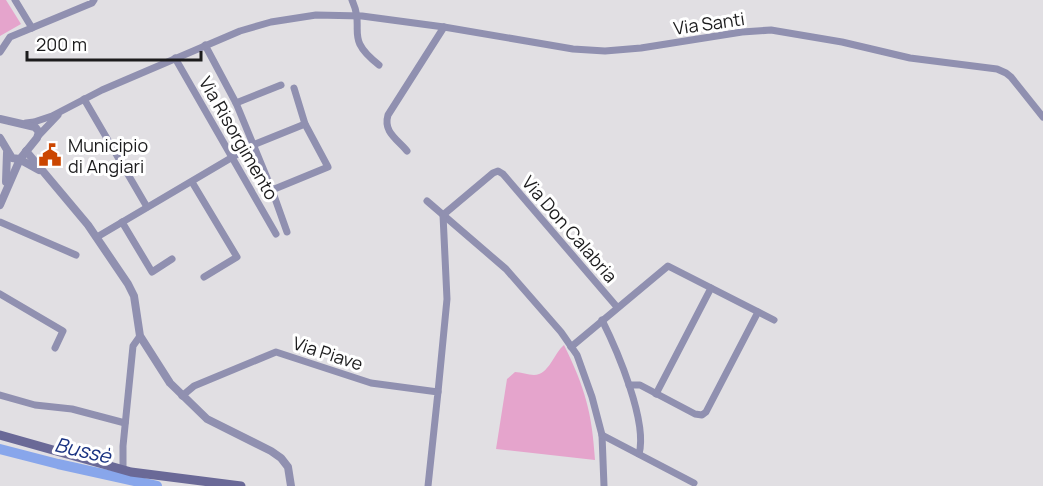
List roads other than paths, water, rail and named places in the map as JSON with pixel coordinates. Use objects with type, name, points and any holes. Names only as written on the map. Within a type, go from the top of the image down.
[{"type":"main road","points":[[0,435],[131,472],[178,482],[241,486]]},
{"type":"street","points":[[15,0],[32,28]]},
{"type":"street","points":[[0,51],[10,37],[92,3],[94,0]]},
{"type":"street","points":[[352,0],[357,16],[356,34],[361,48],[379,65]]},
{"type":"street","name":"Via Santi","points":[[62,111],[175,58],[240,31],[271,22],[316,15],[357,16],[444,27],[573,49],[605,51],[688,42],[742,32],[786,32],[910,58],[996,69],[1011,77],[1043,117]]},
{"type":"street","points":[[407,151],[387,130],[388,115],[444,27]]},
{"type":"street","points":[[205,45],[236,103],[287,232]]},
{"type":"street","name":"Via Risorgimento","points":[[175,58],[276,234]]},
{"type":"street","points":[[236,103],[281,86]]},
{"type":"street","points":[[272,190],[327,168],[328,165],[305,124],[294,88]]},
{"type":"street","points":[[84,99],[147,207]]},
{"type":"street","points":[[3,122],[34,122],[62,111]]},
{"type":"street","points":[[0,204],[20,159],[62,111]]},
{"type":"street","points":[[19,123],[35,127],[39,135]]},
{"type":"street","points":[[97,237],[253,146],[305,124]]},
{"type":"street","points":[[0,138],[13,159],[20,159],[47,175]]},
{"type":"street","points":[[0,204],[7,174],[7,151]]},
{"type":"street","points":[[26,151],[97,237],[134,296],[140,336],[170,383],[207,419],[271,451],[280,458],[288,467],[291,486]]},
{"type":"street","name":"Via Don Calabria","points":[[443,215],[498,171],[617,307]]},
{"type":"street","points":[[192,182],[237,257],[204,277]]},
{"type":"street","points":[[427,201],[506,268],[561,332],[577,355],[602,435],[604,486]]},
{"type":"street","points":[[428,486],[447,299],[443,215]]},
{"type":"street","points":[[0,222],[76,255]]},
{"type":"street","points":[[122,222],[152,272],[172,259]]},
{"type":"street","points":[[571,347],[668,266],[774,320]]},
{"type":"street","points":[[656,394],[711,288]]},
{"type":"street","points":[[0,294],[63,331],[55,348]]},
{"type":"street","points":[[629,385],[640,385],[695,414],[702,415],[706,412],[758,312]]},
{"type":"street","points":[[602,320],[619,354],[635,406],[640,435],[639,454]]},
{"type":"street","points":[[123,469],[133,346],[140,336]]},
{"type":"street","name":"Via Piave","points":[[182,396],[194,386],[276,352],[371,383],[438,392]]},
{"type":"street","points":[[0,395],[35,405],[72,409],[125,423]]},
{"type":"street","points":[[602,435],[694,483]]},
{"type":"waterway","name":"Bussè","points":[[0,449],[157,486]]},
{"type":"place","name":"Municipio di Angiari","points":[[50,155]]}]
